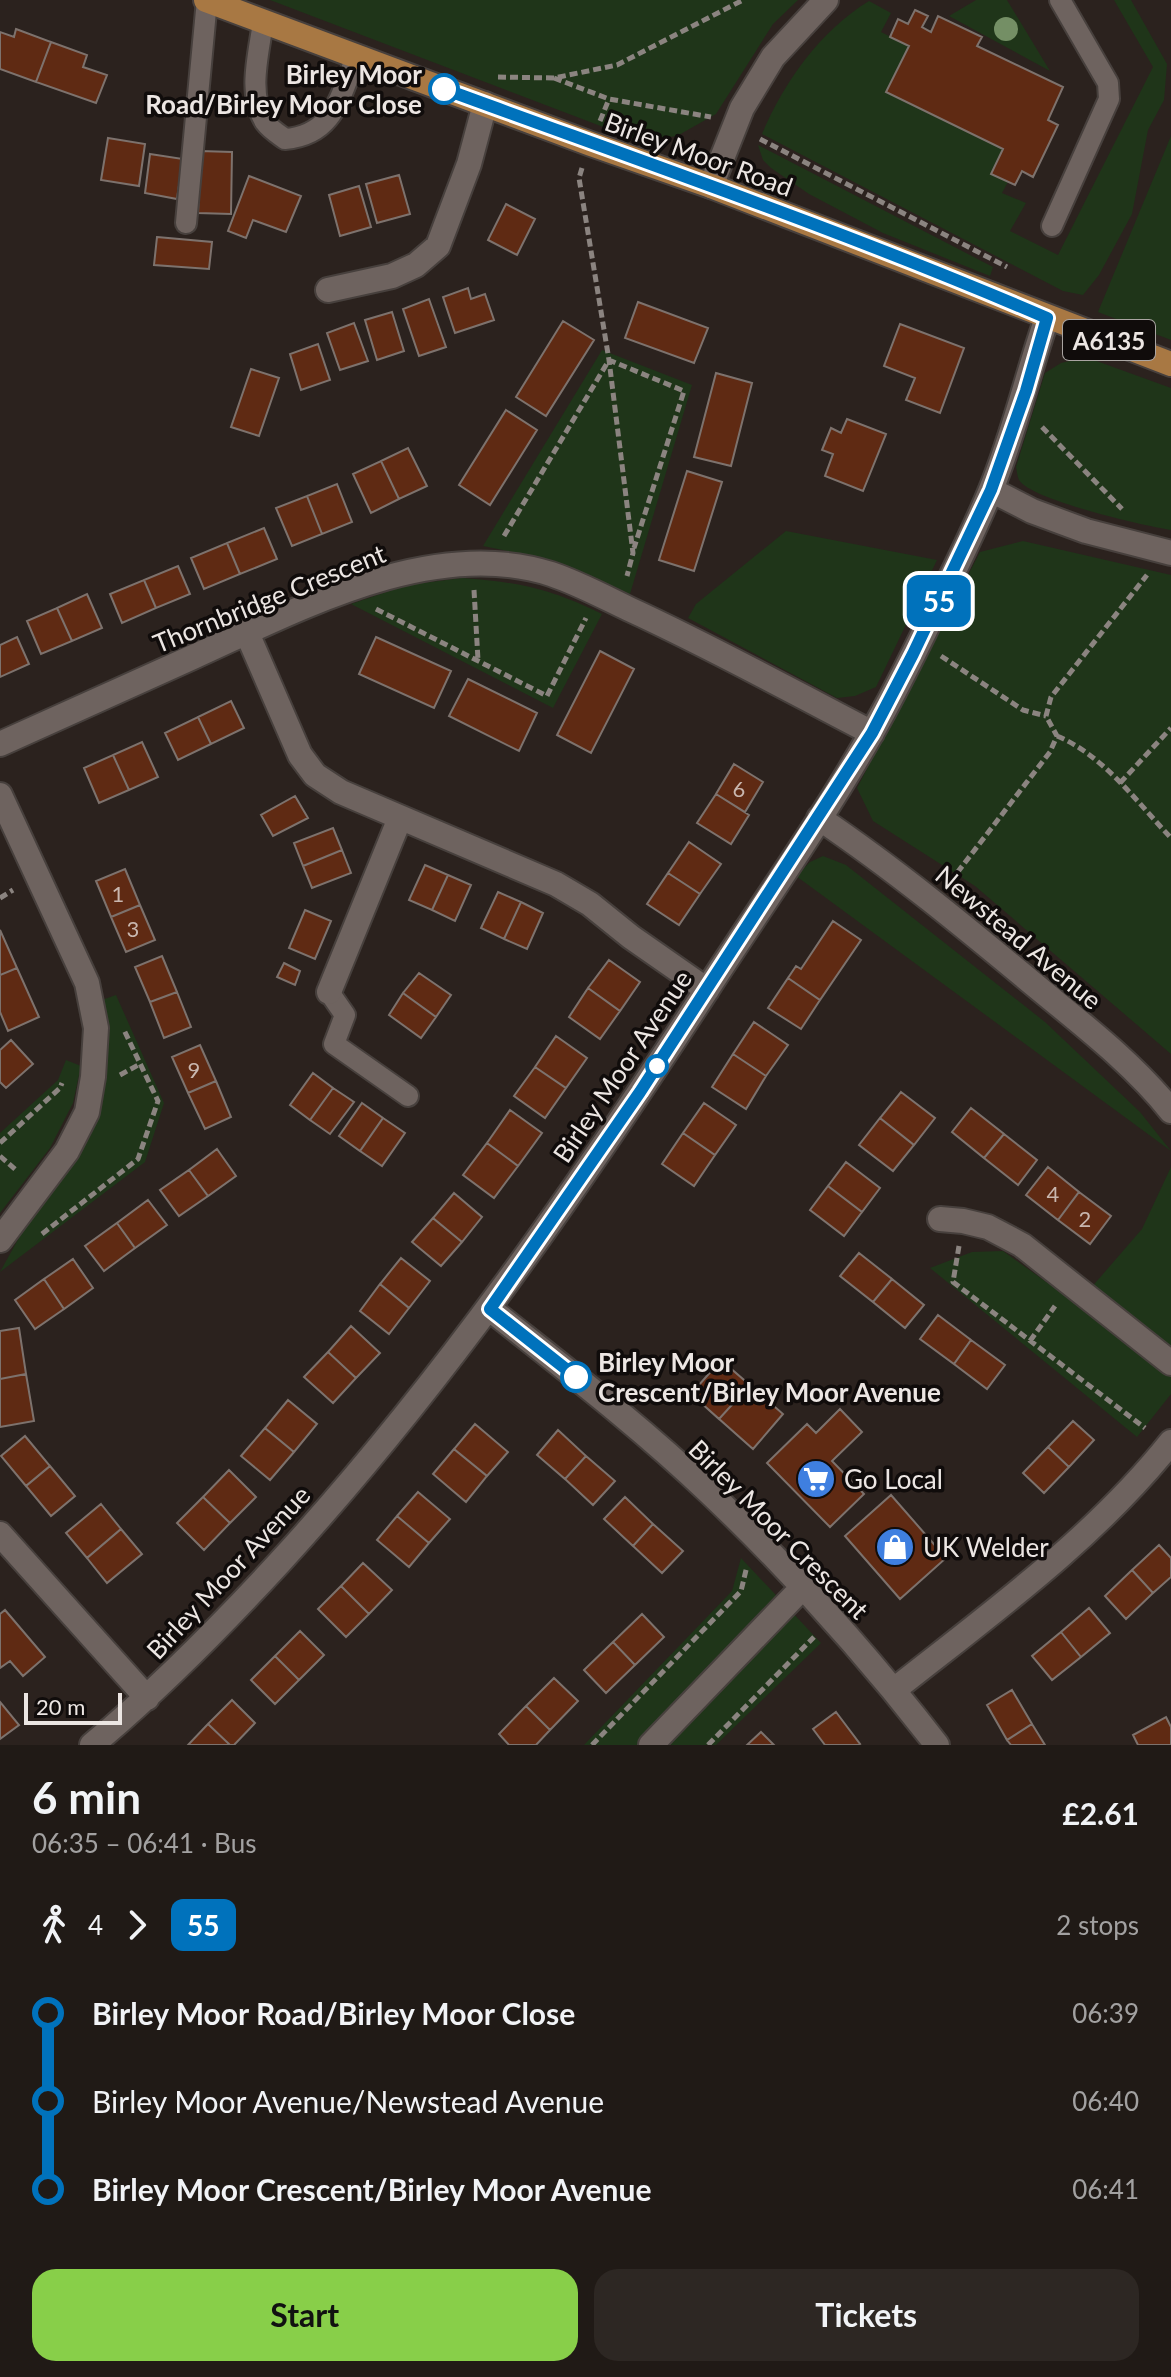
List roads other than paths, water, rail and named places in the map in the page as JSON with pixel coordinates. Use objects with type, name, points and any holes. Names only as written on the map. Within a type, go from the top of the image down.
[{"type":"main road","name":"Birley Moor Road","points":[[207,0],[711,186],[1171,364]]},
{"type":"street","points":[[711,186],[735,126],[773,57],[826,0]]},
{"type":"street","points":[[328,290],[392,276],[416,265],[438,246],[469,164],[485,104]]},
{"type":"street","name":"Birley Moor Avenue","points":[[92,1745],[147,1698],[226,1620],[401,1424],[490,1309],[588,1170],[872,733],[920,641],[991,490],[1047,318]]},
{"type":"street","points":[[991,490],[1032,511],[1086,531],[1168,553]]},
{"type":"street","name":"Thornbridge Crescent","points":[[0,744],[343,592],[405,573],[505,564],[551,574],[609,600],[872,733]]},
{"type":"street","points":[[247,633],[300,755],[315,775],[341,792],[556,884],[590,904],[707,990]]},
{"type":"street","points":[[0,795],[87,983],[96,1028],[87,1112],[67,1151],[0,1240]]},
{"type":"street","points":[[329,992],[400,818]]},
{"type":"street","name":"Newstead Avenue","points":[[819,818],[934,901],[1057,1003],[1154,1089],[1171,1111]]},
{"type":"street","points":[[952,1220],[988,1227],[1022,1245],[1171,1363]]},
{"type":"street","name":"Birley Moor Crescent","points":[[490,1309],[600,1396],[709,1492],[831,1620],[894,1690],[937,1745]]},
{"type":"street","points":[[894,1690],[1064,1553],[1168,1451]]},
{"type":"street","points":[[0,1534],[147,1698]]},
{"type":"street","points":[[651,1745],[802,1588]]},
{"type":"lane","points":[[186,223],[207,0]]},
{"type":"lane","points":[[1052,226],[1109,99],[1108,83],[1060,0]]},
{"type":"lane","points":[[263,22],[256,104],[266,125],[285,139],[302,138],[320,129],[333,113],[357,55]]},
{"type":"lane","points":[[329,992],[345,1015],[334,1044],[408,1096]]},
{"type":"place","name":"Birley Moor Road/Birley Moor Close","points":[[444,89]]},
{"type":"place","name":"Birley Moor Crescent/Birley Moor Avenue","points":[[576,1377]]},
{"type":"place","name":"Go Local","points":[[816,1479]]},
{"type":"place","name":"UK Welder","points":[[895,1547]]}]
